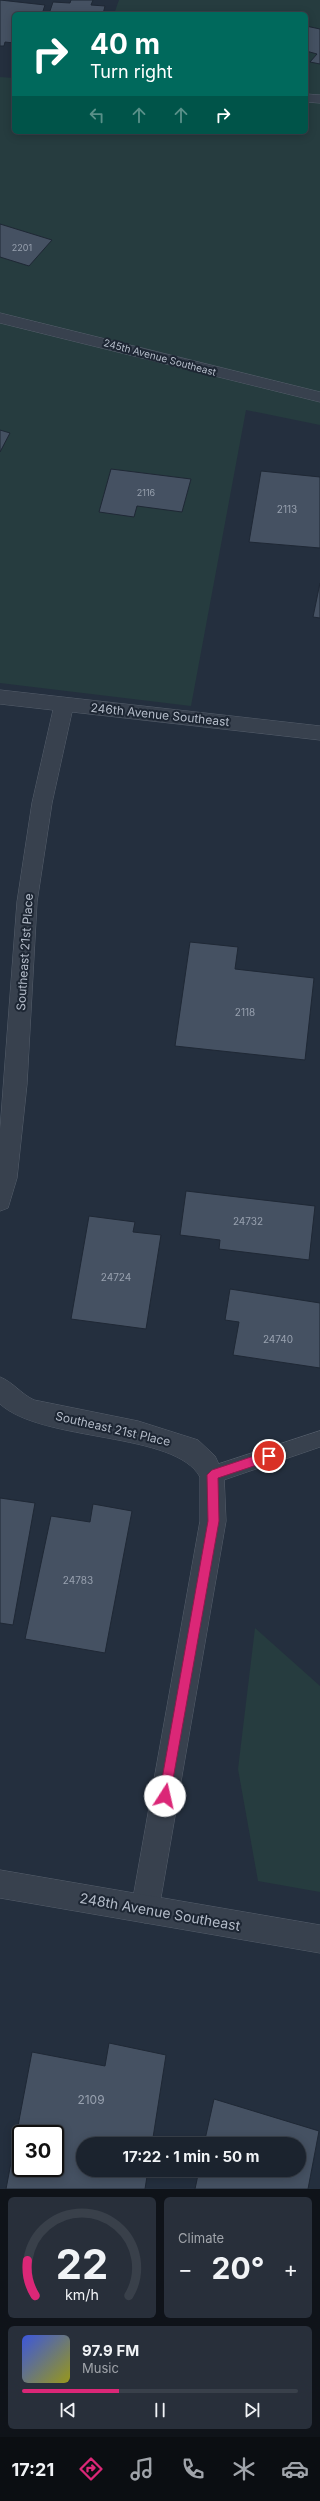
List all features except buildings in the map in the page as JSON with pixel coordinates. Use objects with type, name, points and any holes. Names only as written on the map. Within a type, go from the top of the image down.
[{"type":"street","points":[[308,98],[320,99]]},
{"type":"street","name":"245th Avenue Southeast","points":[[0,318],[320,397]]},
{"type":"street","name":"246th Avenue Southeast","points":[[0,697],[320,733]]},
{"type":"street","name":"Southeast 21st Place","points":[[0,1201],[6,1178],[16,1084],[27,902],[42,803],[64,705]]},
{"type":"street","name":"Southeast 21st Place","points":[[0,1388],[19,1405],[34,1411],[138,1433],[188,1448],[206,1464],[212,1475]]},
{"type":"street","points":[[145,1909],[213,1521],[212,1475]]},
{"type":"street","name":"248th Avenue Southeast","points":[[0,1884],[320,1939]]},
{"type":"lane","points":[[212,1475],[320,1439]]},
{"type":"green space","points":[[119,0],[320,0],[320,425],[246,410],[191,706],[0,683],[0,77],[12,78],[12,134],[308,134],[308,12],[115,12]]},
{"type":"green space","points":[[255,1628],[320,1686],[320,1892],[258,1881],[238,1769]]},
{"type":"route","points":[[165,1796],[213,1521],[212,1475],[269,1456]]}]
